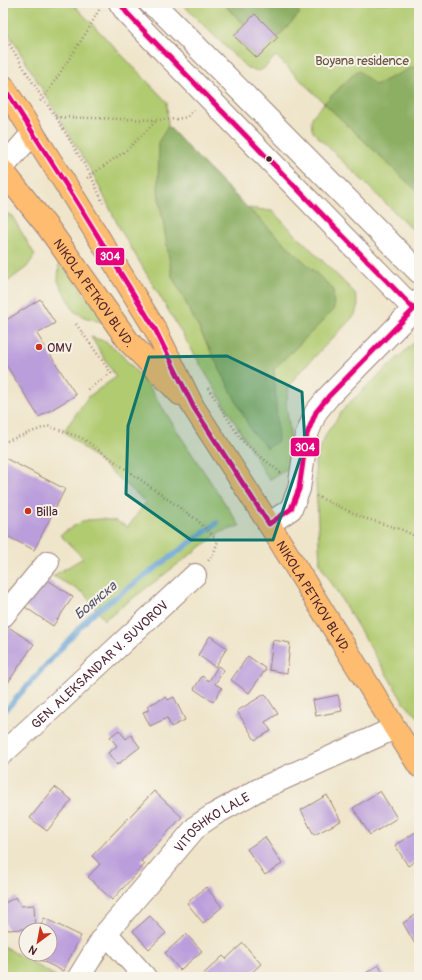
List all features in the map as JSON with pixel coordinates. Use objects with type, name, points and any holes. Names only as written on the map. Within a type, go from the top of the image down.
[{"type":"highway","name":"NIKOLA PETKOV BLVD.","points":[[3,86],[34,133],[155,329],[194,408],[269,524],[394,728],[419,766]]},
{"type":"highway","name":"NIKOLA PETKOV BLVD.","points":[[3,171],[49,230],[129,342],[194,408]]},
{"type":"street","points":[[120,3],[146,33],[304,195],[416,304],[329,396],[316,412],[307,434],[300,489],[290,509],[269,524]]},
{"type":"street","points":[[150,3],[163,13],[419,272]]},
{"type":"street","points":[[3,167],[34,133]]},
{"type":"street","points":[[304,195],[302,182],[306,175],[311,172],[324,175]]},
{"type":"street","points":[[3,616],[48,562]]},
{"type":"street","name":"GEN. ALEKSANDAR V. SUVOROV","points":[[3,753],[195,575]]},
{"type":"street","name":"VITOSHKO LALE","points":[[79,977],[106,933],[197,826],[214,814],[258,790],[394,728]]},
{"type":"street","points":[[106,933],[145,977]]},
{"type":"path","points":[[40,101],[43,99],[88,30],[102,3]]},
{"type":"path","points":[[3,34],[43,99],[56,117],[90,176],[103,204]]},
{"type":"path","points":[[56,117],[157,120],[176,119],[187,117],[208,97]]},
{"type":"path","points":[[87,178],[128,149],[157,120]]},
{"type":"path","points":[[76,324],[111,373],[87,390]]},
{"type":"path","points":[[208,387],[242,441],[300,489],[364,518],[403,530],[419,538]]},
{"type":"path","points":[[7,441],[48,426],[82,438],[136,476],[197,520],[218,541],[213,555],[195,575]]},
{"type":"highlighted area","points":[[227,356],[302,392],[305,444],[273,540],[191,540],[126,494],[128,426],[149,357]]},
{"type":"green space","points":[[3,3],[72,3],[167,102],[168,126],[183,143],[248,208],[272,211],[355,293],[358,305],[355,315],[295,377],[289,388],[286,403],[293,457],[288,468],[269,480],[120,229],[93,174],[3,24]]},
{"type":"green space","name":"Boyana residence","points":[[181,3],[419,3],[419,236],[313,132],[311,122],[313,116],[324,103],[276,56],[263,69],[252,70],[246,67]],"holes":[[[255,15],[278,37],[257,58],[234,36]]]},
{"type":"green space","points":[[222,3],[290,3],[300,13],[278,37],[255,15],[245,25]]},
{"type":"green space","points":[[419,66],[419,193],[324,103],[358,70],[375,85],[413,67]]},
{"type":"green space","points":[[168,126],[228,189],[333,289],[334,310],[274,369],[278,441],[267,448],[252,432],[172,276],[158,192],[159,141]]},
{"type":"green space","points":[[3,212],[12,216],[35,255],[27,267],[3,285]]},
{"type":"green space","points":[[59,261],[108,324],[84,317],[74,311],[58,281]]},
{"type":"green space","points":[[91,337],[104,341],[116,349],[146,382],[240,526],[219,533],[104,620],[84,593],[53,576],[83,558],[60,535],[87,520],[102,519],[116,521],[128,527],[146,502],[64,431],[88,397],[116,377]]},
{"type":"green space","points":[[419,338],[419,718],[404,703],[320,564],[315,462],[326,434],[346,406]]},
{"type":"green space","points":[[3,946],[18,955],[18,962],[31,962],[57,977],[3,977]]},
{"type":"building","points":[[255,14],[278,37],[257,58],[234,36]]},
{"type":"building","points":[[40,299],[55,323],[37,334],[76,395],[39,417],[3,360],[3,322]]},
{"type":"building","name":"Billa","points":[[3,457],[65,489],[34,550],[3,534]]},
{"type":"building","points":[[45,578],[73,597],[53,626],[25,607]]},
{"type":"building","points":[[4,624],[34,644],[3,690],[3,625]]},
{"type":"building","points":[[210,636],[227,648],[215,667],[198,655]]},
{"type":"building","points":[[273,640],[290,643],[287,673],[269,670]]},
{"type":"building","points":[[248,656],[266,669],[249,693],[231,680]]},
{"type":"building","points":[[218,666],[224,670],[215,684],[222,688],[213,702],[194,689],[202,676],[209,681]]},
{"type":"building","points":[[265,694],[278,714],[265,722],[271,731],[255,740],[237,711]]},
{"type":"building","points":[[338,695],[342,711],[316,716],[313,700]]},
{"type":"building","points":[[166,697],[168,700],[174,697],[185,720],[171,727],[167,718],[150,726],[143,712],[149,710],[147,706]]},
{"type":"building","points":[[119,730],[126,739],[131,735],[140,747],[117,765],[108,753],[117,746],[110,737]]},
{"type":"building","points":[[55,787],[72,800],[47,831],[30,818]]},
{"type":"building","points":[[154,791],[182,817],[141,861],[145,864],[112,900],[88,877],[100,864],[92,856]]},
{"type":"building","points":[[380,791],[397,818],[370,835],[353,808]]},
{"type":"building","points":[[327,795],[341,821],[314,835],[301,810]]},
{"type":"building","points":[[416,832],[419,835],[419,858],[408,866],[395,845]]},
{"type":"building","points":[[265,837],[282,864],[265,875],[247,849]]},
{"type":"building","points":[[419,871],[419,880],[415,874]]},
{"type":"building","points":[[206,887],[222,907],[203,923],[187,903]]},
{"type":"building","points":[[16,897],[21,906],[34,905],[35,922],[18,922],[18,929],[8,930],[3,919],[3,904]]},
{"type":"building","points":[[417,914],[419,917],[419,942],[415,944],[403,923]]},
{"type":"building","points":[[150,916],[166,933],[149,949],[133,931]]},
{"type":"building","points":[[44,918],[52,922],[42,922]]},
{"type":"building","points":[[58,925],[81,936],[63,971],[44,962],[58,962]]},
{"type":"building","points":[[186,934],[202,951],[180,970],[165,953]]},
{"type":"building","points":[[243,943],[261,964],[247,977],[200,977],[223,956],[226,959]]},
{"type":"building","points":[[379,965],[386,977],[361,976]]},
{"type":"waterway","name":"Боянска","points":[[3,713],[91,615],[217,523]]},
{"type":"transit line","name":"304","points":[[3,86],[155,329],[194,408],[269,524],[291,509],[299,489],[307,434],[316,412],[329,396],[414,309],[146,33],[127,13],[120,3]]},
{"type":"place","name":"OMV","points":[[39,347]]},
{"type":"place","name":"Billa","points":[[28,511]]}]
